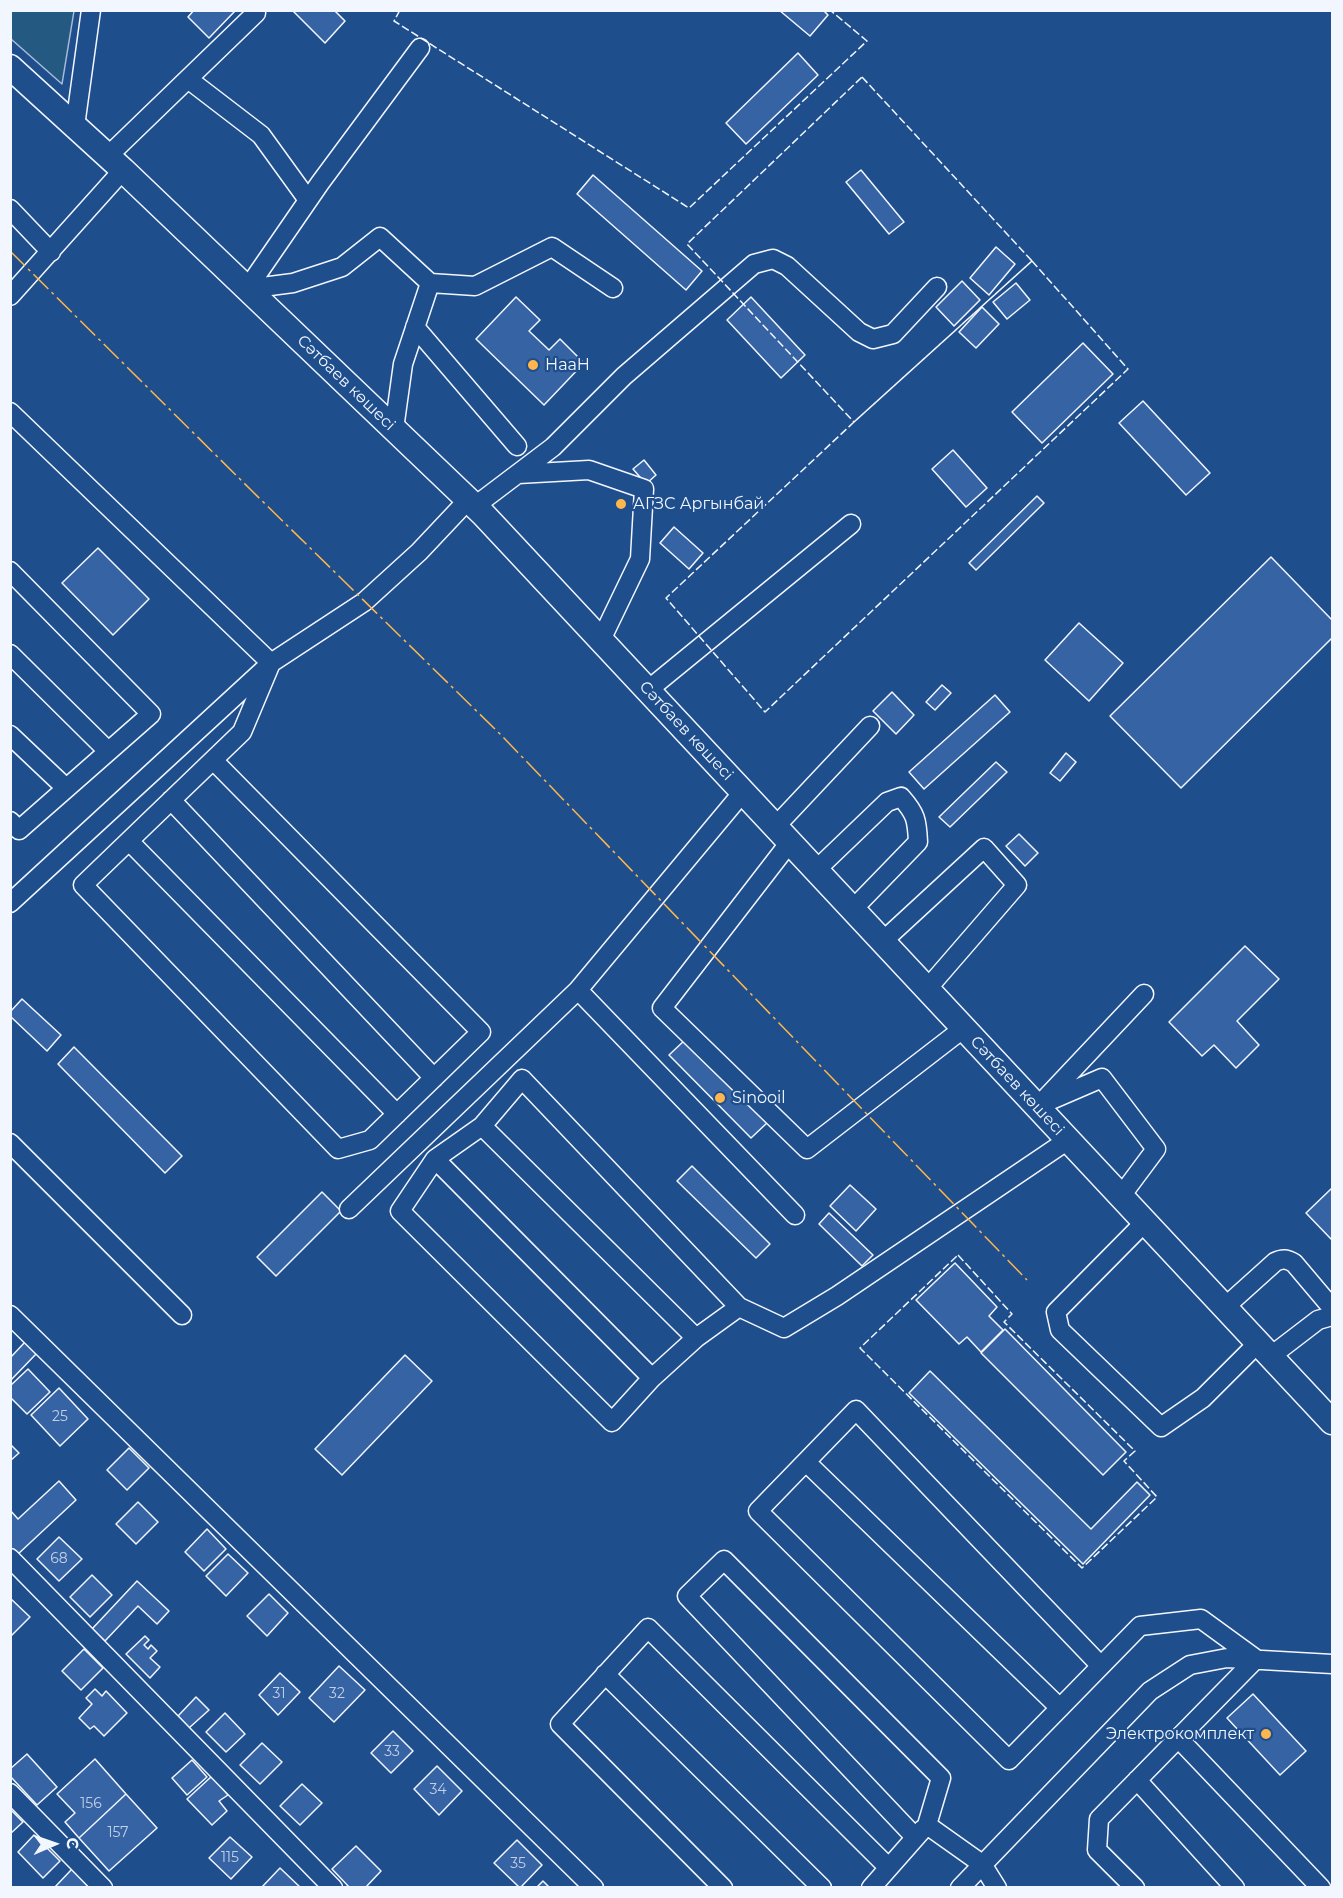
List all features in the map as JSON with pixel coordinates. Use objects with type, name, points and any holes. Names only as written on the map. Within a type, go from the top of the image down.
[{"type":"main road","name":"Сәтбаев көшесі","points":[[10,67],[116,163],[471,503],[1332,1422]]},
{"type":"street","points":[[75,126],[91,10]]},
{"type":"street","points":[[10,296],[51,252],[116,163],[188,79],[256,12]]},
{"type":"street","points":[[247,289],[420,48]]},
{"type":"street","points":[[188,79],[261,135],[308,201]]},
{"type":"street","points":[[10,209],[51,252]]},
{"type":"street","points":[[247,289],[293,283],[342,267],[380,237],[430,283],[475,286],[552,248],[614,288]]},
{"type":"street","points":[[10,903],[271,663],[364,602],[471,503],[518,474],[553,447],[624,376],[754,264],[773,259],[787,266],[859,332],[873,339],[892,334],[937,287]]},
{"type":"street","points":[[394,429],[403,364],[430,283]]},
{"type":"street","points":[[415,327],[517,446]]},
{"type":"street","points":[[10,412],[271,663]]},
{"type":"street","points":[[518,474],[589,470],[644,489],[640,559],[601,640]]},
{"type":"street","points":[[648,690],[851,524]]},
{"type":"street","points":[[10,571],[151,714],[19,830],[10,821]]},
{"type":"street","points":[[10,654],[108,751]]},
{"type":"street","points":[[213,760],[481,1032],[370,1140],[338,1149],[83,885],[242,732],[271,663]]},
{"type":"street","points":[[870,726],[783,834],[662,1008],[807,1149],[964,1028]]},
{"type":"street","points":[[10,735],[66,788]]},
{"type":"street","points":[[349,1209],[578,990],[743,792]]},
{"type":"street","points":[[816,870],[887,802],[901,797],[913,811],[917,822],[918,842],[853,909]]},
{"type":"street","points":[[171,800],[434,1078]]},
{"type":"street","points":[[129,841],[397,1114]]},
{"type":"street","points":[[883,941],[984,848],[1017,885],[927,989]]},
{"type":"street","points":[[578,990],[795,1215]]},
{"type":"street","points":[[1037,1107],[1144,994]]},
{"type":"street","points":[[1037,1107],[1102,1077],[1156,1149],[1121,1196]]},
{"type":"street","points":[[740,1307],[696,1338],[652,1378],[612,1422],[400,1210],[435,1159],[482,1126],[522,1079],[740,1307],[784,1328],[837,1296],[1068,1140]]},
{"type":"street","points":[[482,1126],[696,1338]]},
{"type":"street","points":[[10,1143],[182,1315]]},
{"type":"street","points":[[435,1159],[652,1378]]},
{"type":"street","points":[[1145,1222],[1056,1312],[1060,1330],[1161,1427],[1265,1350],[1318,1320],[1332,1316]]},
{"type":"street","points":[[1225,1307],[1275,1262],[1287,1259],[1294,1263],[1332,1308]]},
{"type":"street","points":[[10,1315],[594,1887]]},
{"type":"street","points":[[1101,1665],[856,1410],[758,1511],[1009,1760],[1140,1626],[1201,1619],[1256,1659]]},
{"type":"street","points":[[806,1462],[1060,1708]]},
{"type":"street","points":[[10,1558],[333,1887]]},
{"type":"street","points":[[871,1887],[921,1831],[941,1778],[724,1560],[687,1596],[921,1831],[982,1864],[997,1887]]},
{"type":"street","points":[[723,1887],[560,1725],[648,1628],[888,1867]]},
{"type":"street","points":[[960,1887],[1150,1691],[1190,1665],[1227,1658],[1332,1664]]},
{"type":"street","points":[[1134,1887],[1097,1850],[1099,1819],[1256,1659]]},
{"type":"street","points":[[605,1674],[822,1887]]},
{"type":"street","points":[[1179,1739],[1321,1887]]},
{"type":"street","points":[[1137,1780],[1235,1887]]},
{"type":"street","points":[[10,1793],[103,1887]]},
{"type":"shaded area","points":[[11,10],[74,11],[62,84],[11,39]]},
{"type":"building","points":[[194,10],[236,10],[209,38],[188,17]]},
{"type":"building","points":[[292,10],[334,10],[345,21],[325,43]]},
{"type":"building","points":[[779,10],[823,10],[828,15],[810,36]]},
{"type":"building","points":[[798,53],[818,75],[746,144],[726,123]]},
{"type":"building","points":[[861,170],[904,222],[889,234],[846,182]]},
{"type":"building","points":[[593,175],[702,271],[686,290],[577,194]]},
{"type":"building","points":[[996,247],[1015,264],[989,295],[970,278]]},
{"type":"building","points":[[962,281],[980,300],[954,326],[936,307]]},
{"type":"building","points":[[1016,283],[1030,300],[1007,319],[993,302]]},
{"type":"building","points":[[516,297],[540,320],[529,331],[549,350],[560,339],[584,363],[544,405],[476,339]]},
{"type":"building","points":[[751,297],[805,355],[781,378],[727,320]]},
{"type":"building","points":[[982,307],[999,324],[976,348],[959,332]]},
{"type":"building","points":[[1083,343],[1113,374],[1042,443],[1012,412]]},
{"type":"building","points":[[1143,401],[1210,473],[1186,495],[1119,423]]},
{"type":"building","points":[[953,450],[987,488],[966,507],[932,469]]},
{"type":"building","points":[[644,460],[656,475],[646,484],[633,469]]},
{"type":"building","points":[[1037,496],[1044,503],[976,570],[969,563]]},
{"type":"building","points":[[674,527],[703,553],[689,569],[660,543]]},
{"type":"building","points":[[98,548],[149,599],[113,635],[62,583]]},
{"type":"building","points":[[1271,557],[1332,620],[1332,638],[1181,788],[1110,716]]},
{"type":"building","points":[[1079,623],[1123,663],[1089,701],[1045,660]]},
{"type":"building","points":[[942,685],[951,693],[935,710],[926,702]]},
{"type":"building","points":[[892,692],[914,715],[896,734],[873,711]]},
{"type":"building","points":[[995,695],[1010,712],[924,789],[909,772]]},
{"type":"building","points":[[1066,753],[1076,762],[1060,781],[1050,773]]},
{"type":"building","points":[[996,762],[1007,772],[950,827],[939,817]]},
{"type":"building","points":[[1019,834],[1038,853],[1025,866],[1006,846]]},
{"type":"building","points":[[1245,946],[1279,979],[1237,1021],[1259,1045],[1236,1068],[1214,1045],[1202,1056],[1169,1022]]},
{"type":"building","points":[[22,999],[61,1035],[47,1051],[10,1016],[10,1012]]},
{"type":"building","points":[[686,1039],[768,1122],[751,1138],[669,1055]]},
{"type":"building","points":[[74,1047],[182,1156],[165,1173],[58,1064]]},
{"type":"building","points":[[692,1166],[770,1244],[756,1258],[677,1181]]},
{"type":"building","points":[[850,1185],[876,1209],[856,1231],[830,1206]]},
{"type":"building","points":[[1332,1188],[1332,1239],[1331,1239],[1306,1213]]},
{"type":"building","points":[[322,1192],[341,1211],[276,1276],[257,1257]]},
{"type":"building","points":[[829,1213],[873,1255],[862,1266],[819,1224]]},
{"type":"building","points":[[955,1263],[997,1307],[989,1316],[1003,1330],[981,1352],[967,1337],[959,1344],[916,1300]]},
{"type":"building","points":[[1005,1329],[1126,1452],[1103,1475],[981,1353]]},
{"type":"building","points":[[26,1341],[38,1352],[10,1381],[10,1358]]},
{"type":"building","points":[[405,1355],[432,1381],[342,1475],[315,1449]]},
{"type":"building","points":[[28,1369],[50,1392],[27,1414],[10,1397],[10,1386]]},
{"type":"building","points":[[930,1371],[1091,1529],[1137,1482],[1150,1495],[1083,1564],[909,1393]]},
{"type":"building","points":[[59,1388],[88,1419],[60,1446],[31,1415]]},
{"type":"building","points":[[10,1444],[19,1453],[10,1461]]},
{"type":"building","points":[[129,1448],[149,1468],[127,1490],[107,1470]]},
{"type":"building","points":[[59,1481],[76,1500],[17,1555],[10,1548],[10,1510],[18,1519]]},
{"type":"building","points":[[138,1502],[158,1522],[136,1544],[116,1524]]},
{"type":"building","points":[[207,1529],[226,1549],[204,1571],[185,1552]]},
{"type":"building","points":[[59,1537],[82,1559],[59,1581],[37,1559]]},
{"type":"building","points":[[228,1554],[248,1573],[226,1596],[206,1576]]},
{"type":"building","points":[[92,1575],[112,1595],[90,1617],[70,1597]]},
{"type":"building","points":[[137,1581],[169,1611],[157,1624],[138,1606],[105,1641],[92,1629]]},
{"type":"building","points":[[269,1594],[288,1613],[267,1636],[247,1616]]},
{"type":"building","points":[[10,1598],[30,1617],[10,1637]]},
{"type":"building","points":[[145,1636],[149,1640],[144,1645],[148,1649],[151,1645],[157,1651],[150,1658],[160,1667],[150,1678],[126,1654]]},
{"type":"building","points":[[84,1649],[103,1668],[81,1690],[62,1671]]},
{"type":"building","points":[[339,1666],[365,1690],[334,1722],[309,1698]]},
{"type":"building","points":[[280,1673],[300,1692],[278,1715],[259,1695]]},
{"type":"building","points":[[95,1689],[102,1696],[106,1691],[127,1713],[104,1736],[94,1726],[90,1729],[79,1718],[92,1704],[86,1698]]},
{"type":"building","name":"Электрокомплект","points":[[1253,1694],[1306,1751],[1280,1775],[1227,1718]]},
{"type":"building","points":[[196,1697],[209,1710],[189,1728],[178,1716]]},
{"type":"building","points":[[225,1713],[245,1734],[226,1752],[206,1732]]},
{"type":"building","points":[[393,1731],[413,1751],[391,1773],[371,1753]]},
{"type":"building","points":[[262,1743],[282,1762],[260,1784],[240,1765]]},
{"type":"building","points":[[27,1754],[57,1787],[37,1805],[10,1776],[10,1769]]},
{"type":"building","points":[[95,1759],[126,1794],[79,1838],[65,1822],[75,1813],[57,1794]]},
{"type":"building","points":[[192,1760],[207,1777],[187,1795],[172,1778]]},
{"type":"building","points":[[437,1766],[462,1791],[439,1815],[414,1789]]},
{"type":"building","points":[[212,1776],[228,1795],[219,1801],[227,1811],[212,1825],[187,1799]]},
{"type":"building","points":[[302,1784],[322,1803],[300,1825],[280,1806]]},
{"type":"building","points":[[126,1794],[157,1828],[109,1871],[79,1838]]},
{"type":"building","points":[[12,1811],[23,1822],[10,1834],[10,1813]]},
{"type":"building","points":[[34,1835],[60,1861],[43,1878],[18,1852]]},
{"type":"building","points":[[230,1837],[252,1857],[231,1879],[209,1858]]},
{"type":"building","points":[[517,1840],[542,1865],[520,1888],[494,1863]]},
{"type":"building","points":[[356,1846],[381,1871],[365,1888],[350,1888],[332,1869]]},
{"type":"building","points":[[280,1868],[301,1888],[261,1888]]},
{"type":"building","points":[[72,1869],[88,1886],[87,1888],[54,1888]]},
{"type":"building","points":[[543,1881],[550,1888],[536,1888]]},
{"type":"fence","points":[[400,10],[394,21],[689,208],[867,41],[830,10]]},
{"type":"fence","points":[[862,77],[1032,261],[854,422],[687,244],[862,77]]},
{"type":"fence","points":[[1032,261],[1128,369],[765,712],[666,598],[854,422],[1032,261]]},
{"type":"fence","points":[[958,1255],[1012,1314],[1004,1322],[1135,1451],[1124,1461],[1157,1497],[1082,1568],[860,1348],[958,1255]]},
{"type":"power","points":[[10,251],[501,735],[1027,1280]]},
{"type":"place","name":"НааН","points":[[533,365]]},
{"type":"place","name":"АГЗС Аргынбай","points":[[621,504]]},
{"type":"place","name":"Sinooil","points":[[720,1098]]},
{"type":"place","name":"Электрокомплект","points":[[1266,1734]]}]
